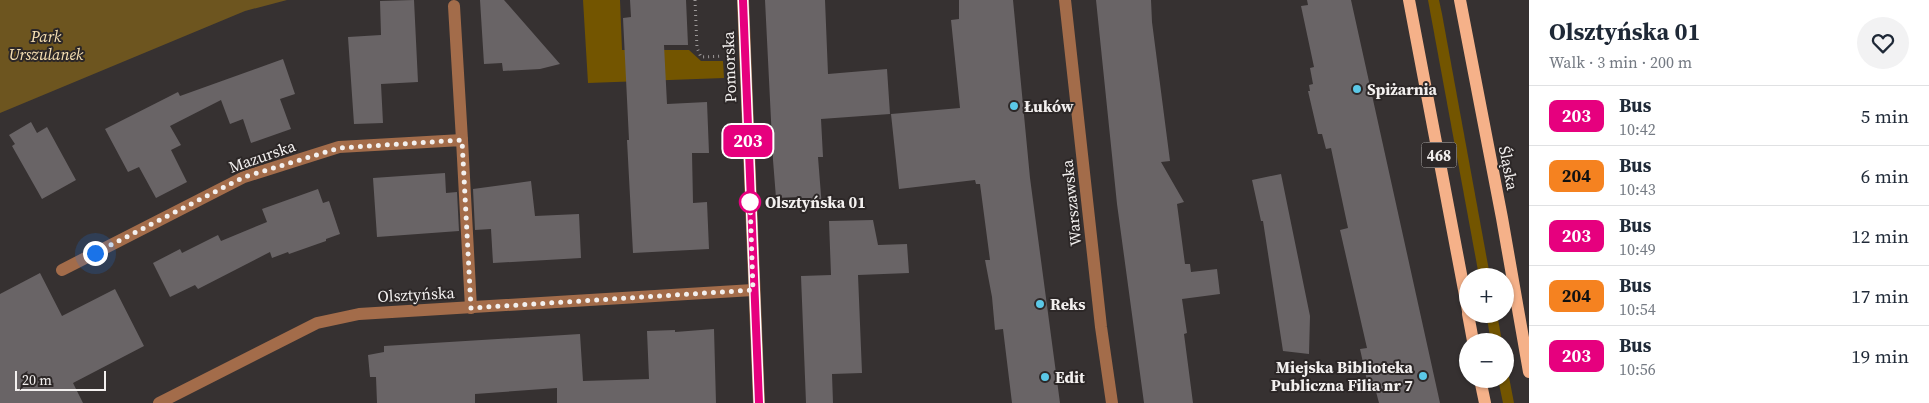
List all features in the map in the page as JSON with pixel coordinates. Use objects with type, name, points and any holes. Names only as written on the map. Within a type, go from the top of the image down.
[{"type":"main road","name":"468","points":[[1409,0],[1460,268]]},
{"type":"main road","name":"Śląska","points":[[1460,0],[1529,372]]},
{"type":"main road","points":[[1482,388],[1485,403]]},
{"type":"street","name":"Pomorska","points":[[743,0],[758,403]]},
{"type":"street","name":"Warszawska","points":[[1065,0],[1101,328],[1112,403]]},
{"type":"street","points":[[454,6],[471,308]]},
{"type":"street","name":"Mazurska","points":[[62,270],[244,177],[339,148],[462,140]]},
{"type":"street","name":"Olsztyńska","points":[[159,403],[317,323],[359,314],[753,290]]},
{"type":"path","points":[[695,0],[697,48],[701,57],[727,56]]},
{"type":"shaded area","points":[[583,0],[620,0],[622,50],[689,50],[701,61],[723,61],[724,78],[588,83]]},
{"type":"shaded area","points":[[1428,0],[1439,0],[1442,14],[1489,268],[1478,268]]},
{"type":"shaded area","points":[[1488,323],[1499,323],[1501,333],[1490,333]]},
{"type":"shaded area","points":[[1500,388],[1511,388],[1514,403],[1503,403]]},
{"type":"green space","name":"Park Urszulanek","points":[[0,0],[287,0],[245,11],[0,113]]},
{"type":"building","points":[[414,0],[418,82],[381,84],[383,123],[354,124],[348,37],[381,35],[380,1]]},
{"type":"building","points":[[480,0],[504,0],[560,64],[540,69],[503,71],[502,63],[484,64]]},
{"type":"building","points":[[630,0],[686,0],[688,45],[664,45],[667,104],[707,102],[709,153],[692,153],[693,203],[707,202],[709,249],[633,253],[623,18],[631,17]]},
{"type":"building","points":[[765,0],[825,0],[828,74],[887,69],[890,114],[821,119],[823,157],[818,157],[822,208],[799,209],[798,197],[776,198]]},
{"type":"building","points":[[959,0],[1013,0],[1030,178],[1060,403],[1012,403],[1003,329],[995,330],[992,297],[985,260],[990,260],[980,184],[976,184],[975,180],[899,189],[891,114],[960,108],[951,20],[959,19]]},
{"type":"building","points":[[1096,0],[1151,0],[1152,22],[1170,161],[1161,162],[1184,202],[1177,204],[1185,264],[1190,264],[1191,272],[1217,269],[1220,294],[1182,299],[1187,333],[1184,334],[1193,403],[1144,403],[1117,204]]},
{"type":"building","points":[[1307,0],[1351,0],[1440,403],[1379,403],[1374,384],[1368,385],[1360,349],[1367,348],[1340,230],[1348,228],[1331,148],[1326,149],[1322,134],[1318,134],[1308,91],[1310,91],[1309,85],[1313,84],[1310,68],[1314,67],[1301,6],[1308,5]]},
{"type":"building","points":[[283,59],[295,94],[280,99],[291,129],[251,143],[243,119],[230,124],[221,100],[170,126],[181,145],[171,150],[187,182],[156,198],[139,167],[128,172],[105,129],[178,92],[180,96]]},
{"type":"building","points":[[31,122],[37,133],[47,127],[76,180],[42,199],[12,146],[15,144],[9,135]]},
{"type":"building","points":[[445,173],[446,193],[457,192],[459,231],[377,237],[373,178]]},
{"type":"building","points":[[1281,174],[1310,316],[1309,354],[1283,351],[1263,221],[1261,221],[1252,180]]},
{"type":"building","points":[[531,181],[535,216],[579,214],[581,258],[493,263],[491,229],[475,230],[473,189]]},
{"type":"building","points":[[318,189],[323,203],[329,201],[340,234],[289,254],[288,252],[272,258],[270,252],[198,289],[195,285],[170,297],[153,263],[180,249],[182,253],[218,235],[221,241],[267,222],[262,209]]},
{"type":"building","points":[[873,220],[878,245],[907,244],[909,273],[858,275],[862,373],[832,374],[833,403],[806,403],[801,276],[831,275],[829,221]]},
{"type":"building","points":[[40,273],[62,316],[115,289],[144,346],[73,383],[83,403],[0,403],[0,294]]},
{"type":"building","points":[[714,329],[716,403],[557,403],[557,388],[475,394],[475,403],[377,403],[376,377],[370,377],[368,355],[384,352],[384,346],[580,334],[583,381],[649,379],[647,331],[675,330],[675,332]]},
{"type":"bus line","name":"203","points":[[743,0],[753,290],[759,403]]},
{"type":"place","name":"Spiżarnia","points":[[1357,89]]},
{"type":"place","name":"Łuków","points":[[1014,106]]},
{"type":"place","name":"Olsztyńska 01","points":[[750,202]]},
{"type":"place","name":"Reks","points":[[1040,304]]},
{"type":"place","name":"Miejska Biblioteka Publiczna Filia nr 7","points":[[1423,376]]},
{"type":"place","name":"Edit","points":[[1045,377]]},
{"type":"route","points":[[95,253],[244,177],[339,148],[462,140],[471,308],[702,294],[753,290],[750,200],[750,202]]}]
